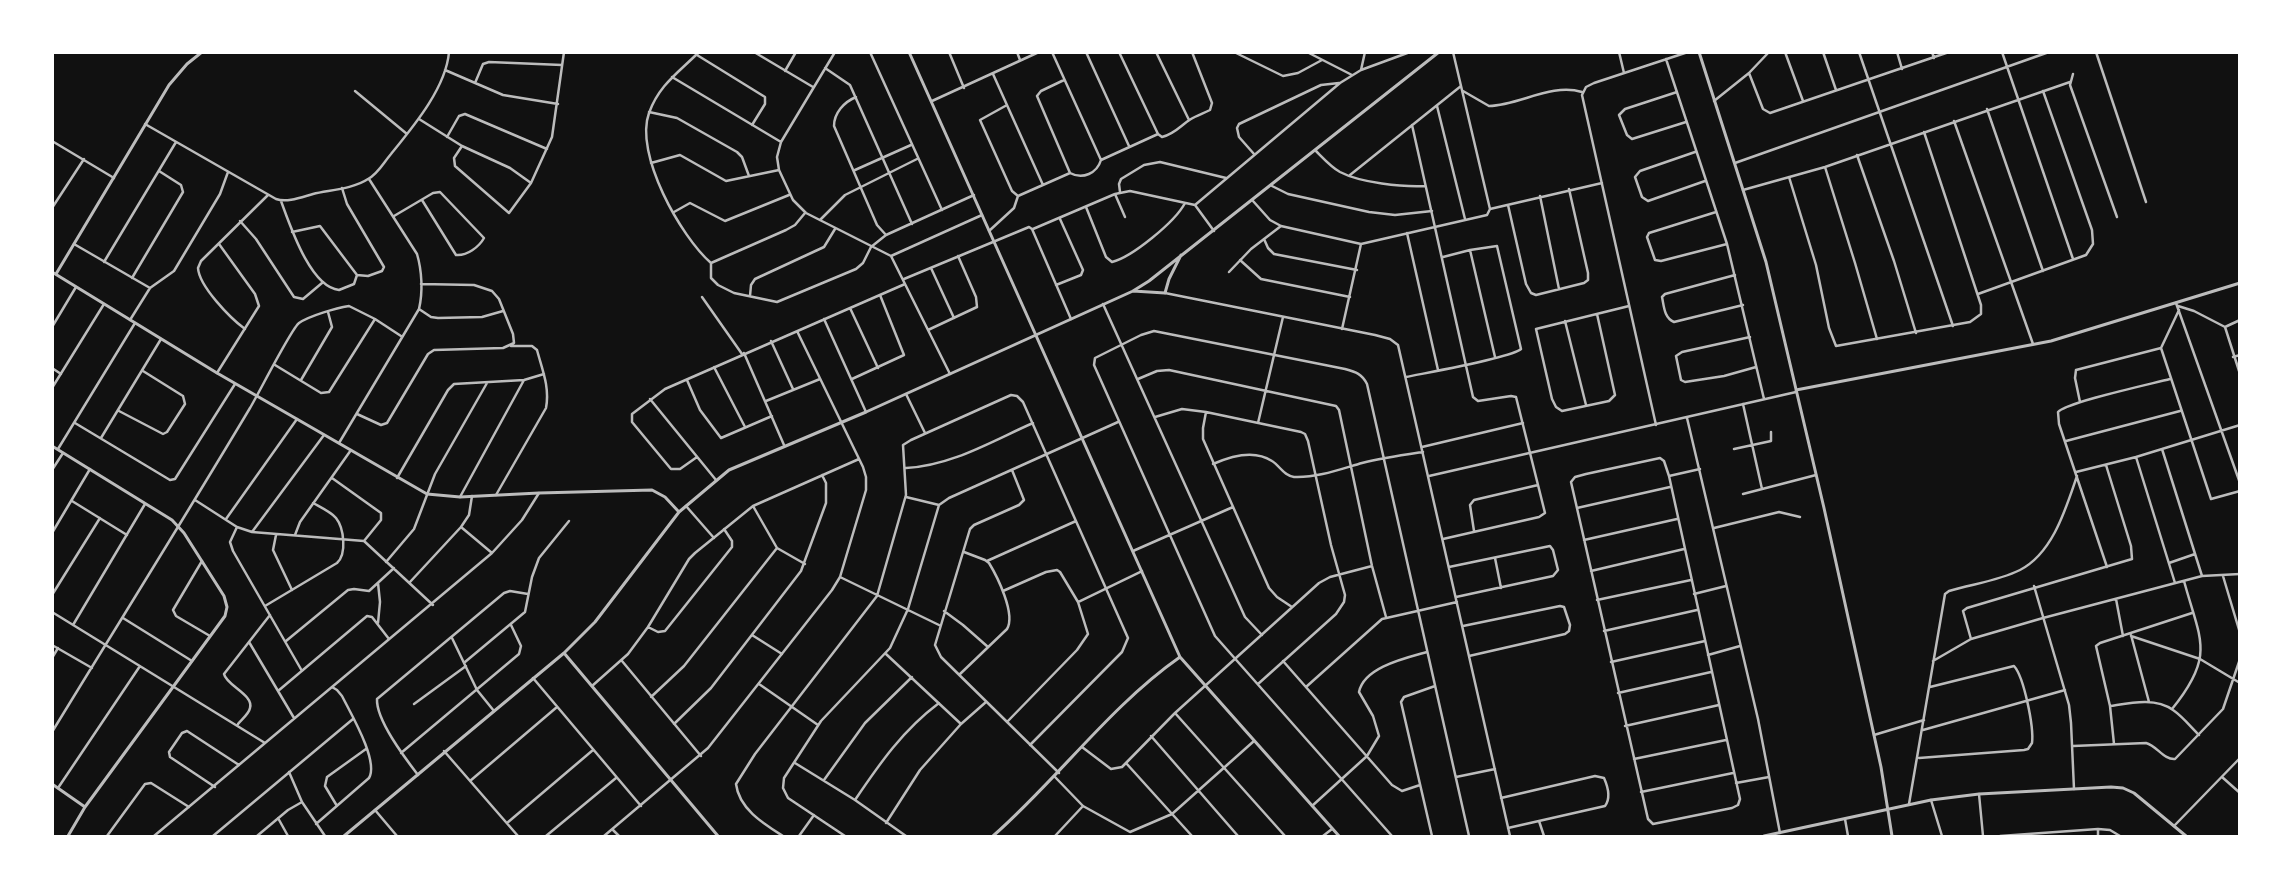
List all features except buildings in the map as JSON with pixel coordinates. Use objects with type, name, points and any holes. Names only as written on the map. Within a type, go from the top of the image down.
[{"type":"street","points":[[202,52],[177,75],[54,273],[218,373],[427,494],[441,497],[460,497],[539,492],[652,490],[665,497],[680,512]]},
{"type":"street","points":[[145,124],[281,201],[342,188],[369,179],[419,119],[445,70],[449,52]]},
{"type":"street","points":[[462,146],[454,158],[455,166],[509,213],[531,184],[552,137],[564,52]]},
{"type":"street","points":[[754,52],[813,87]]},
{"type":"street","points":[[785,71],[796,52]]},
{"type":"street","points":[[835,52],[781,142],[778,157],[779,170],[790,194],[806,213],[891,256],[950,374]]},
{"type":"street","points":[[870,52],[917,159],[942,210]]},
{"type":"street","points":[[909,52],[1180,657],[1340,836]]},
{"type":"street","points":[[956,52],[950,54],[964,88]]},
{"type":"street","points":[[1017,52],[1020,61]]},
{"type":"street","points":[[932,101],[964,88],[1039,52]]},
{"type":"street","points":[[1052,52],[1101,160]]},
{"type":"street","points":[[1086,52],[1129,146]]},
{"type":"street","points":[[1156,52],[1189,120]]},
{"type":"street","points":[[1119,53],[1158,134],[1162,137],[1184,126],[1189,120],[1210,110],[1212,106],[1192,52]]},
{"type":"street","points":[[1234,52],[1283,76],[1298,73],[1322,60]]},
{"type":"street","points":[[1307,52],[1352,75]]},
{"type":"street","points":[[1361,70],[1365,52]]},
{"type":"street","points":[[1195,205],[1340,82],[1361,70],[1410,52]]},
{"type":"street","points":[[1431,52],[1432,58]]},
{"type":"street","points":[[344,836],[564,653],[595,622],[680,512],[729,470],[784,445],[866,412],[1133,291],[1157,276],[1181,254],[1253,201],[1440,52]]},
{"type":"street","points":[[1453,52],[1490,209]]},
{"type":"street","points":[[1619,52],[1624,74]]},
{"type":"street","points":[[1582,92],[1588,86],[1688,52]]},
{"type":"street","points":[[1699,52],[1713,102],[1766,262],[1874,735],[1889,809],[1892,836]]},
{"type":"street","points":[[1713,102],[1749,73],[1769,52]]},
{"type":"street","points":[[1785,52],[1803,100]]},
{"type":"street","points":[[1824,52],[1836,90]]},
{"type":"street","points":[[1859,52],[1953,326]]},
{"type":"street","points":[[1897,52],[1902,68]]},
{"type":"street","points":[[1932,52],[1934,58]]},
{"type":"street","points":[[1749,73],[1760,102],[1767,113],[1949,52]]},
{"type":"street","points":[[2002,52],[2073,259]]},
{"type":"street","points":[[1733,164],[2050,52]]},
{"type":"street","points":[[2096,52],[2146,202]]},
{"type":"street","points":[[752,125],[766,104],[765,97],[698,54],[662,87],[649,112],[647,129],[650,163],[688,238],[711,263],[711,278],[718,286],[739,295],[750,296],[767,302],[780,301],[859,267],[871,247],[886,235],[974,195]]},
{"type":"street","points":[[1666,60],[1727,244],[1764,399]]},
{"type":"street","points":[[475,83],[483,64],[489,62],[562,65]]},
{"type":"street","points":[[825,68],[847,82],[856,97],[912,224]]},
{"type":"street","points":[[445,70],[503,95],[558,104]]},
{"type":"street","points":[[993,74],[1043,185]]},
{"type":"street","points":[[2073,74],[2070,82],[2117,217]]},
{"type":"street","points":[[672,77],[781,142]]},
{"type":"street","points":[[1064,80],[1041,91],[1037,96],[1070,173]]},
{"type":"street","points":[[1254,154],[1239,136],[1237,128],[1239,124],[1321,85],[1340,82]]},
{"type":"street","points":[[1743,190],[1824,167],[1987,109],[2070,82]]},
{"type":"street","points":[[1350,175],[1461,86]]},
{"type":"street","points":[[1463,90],[1489,106],[1557,90],[1570,89],[1582,92]]},
{"type":"street","points":[[355,91],[368,104],[407,134]]},
{"type":"street","points":[[1978,294],[2086,255],[2090,251],[2094,238],[2043,91]]},
{"type":"street","points":[[1582,92],[1656,425]]},
{"type":"street","points":[[1677,92],[1625,109],[1619,115],[1627,135],[1632,139],[1686,122]]},
{"type":"street","points":[[856,97],[843,106],[834,123],[877,225],[886,235]]},
{"type":"street","points":[[1007,106],[980,120],[1012,191],[1014,195],[1018,196]]},
{"type":"street","points":[[1437,106],[1466,219]]},
{"type":"street","points":[[1987,109],[2043,271]]},
{"type":"street","points":[[649,112],[677,118],[737,152],[742,157],[749,176]]},
{"type":"street","points":[[447,137],[457,118],[465,114],[547,150]]},
{"type":"street","points":[[419,119],[462,146],[495,160],[531,184]]},
{"type":"street","points":[[1954,121],[2033,344]]},
{"type":"street","points":[[1412,126],[1475,400],[1514,396],[1517,399],[1545,510],[1543,515],[1443,538]]},
{"type":"street","points":[[1789,178],[1816,265],[1835,344],[1838,347],[1953,326],[1978,319],[1982,310],[1978,294],[1924,132]]},
{"type":"street","points":[[989,230],[1014,208],[1018,196],[1070,173],[1078,176],[1088,174],[1096,169],[1101,160],[1158,134]]},
{"type":"street","points":[[53,141],[114,178]]},
{"type":"street","points":[[104,262],[176,142]]},
{"type":"street","points":[[854,170],[912,145]]},
{"type":"street","points":[[1316,151],[1337,170],[1350,175],[1401,186],[1426,186]]},
{"type":"street","points":[[1695,152],[1640,171],[1634,177],[1642,197],[1648,201],[1705,181]]},
{"type":"street","points":[[650,163],[680,155],[726,181],[779,170]]},
{"type":"street","points":[[1857,155],[1894,261],[1916,333]]},
{"type":"street","points":[[52,208],[84,159]]},
{"type":"street","points":[[820,220],[840,199],[888,172],[917,159]]},
{"type":"street","points":[[1120,192],[1119,184],[1121,179],[1152,163],[1170,164],[1226,178]]},
{"type":"street","points":[[1824,167],[1855,263],[1877,340]]},
{"type":"street","points":[[132,278],[183,192],[181,185],[159,171]]},
{"type":"street","points":[[130,320],[150,288],[174,271],[220,194],[228,172]]},
{"type":"street","points":[[339,444],[419,309],[421,284],[420,264],[417,254],[369,179]]},
{"type":"street","points":[[1253,201],[1270,220],[1281,226],[1362,244],[1485,216],[1490,209],[1602,182]]},
{"type":"street","points":[[1272,186],[1288,194],[1369,212],[1395,215],[1432,211]]},
{"type":"street","points":[[292,232],[320,226],[357,275],[368,276],[382,271],[384,267],[347,204],[342,188]]},
{"type":"street","points":[[1508,205],[1527,288],[1536,295],[1584,283],[1588,278],[1569,189]]},
{"type":"street","points":[[904,279],[1025,228],[1032,229],[1120,192],[1130,192],[1195,205],[1214,231]]},
{"type":"street","points":[[394,216],[433,193],[443,194],[484,238],[481,243],[462,255],[456,255],[422,200]]},
{"type":"street","points":[[674,212],[686,204],[693,203],[725,221],[790,194]]},
{"type":"street","points":[[1115,194],[1125,217]]},
{"type":"street","points":[[245,329],[227,315],[198,272],[199,264],[268,195]]},
{"type":"street","points":[[1540,196],[1559,289]]},
{"type":"street","points":[[281,201],[292,232],[322,283],[339,290],[354,284],[357,275]]},
{"type":"street","points":[[1086,207],[1106,257],[1112,262],[1136,249],[1178,213],[1184,203]]},
{"type":"street","points":[[1716,212],[1648,234],[1651,252],[1656,260],[1661,261],[1727,244]]},
{"type":"street","points":[[711,263],[786,230],[795,225],[806,213]]},
{"type":"street","points":[[891,256],[982,215]]},
{"type":"street","points":[[1056,284],[1081,275],[1084,270],[1060,218]]},
{"type":"street","points":[[240,221],[256,239],[294,297],[303,299],[322,283]]},
{"type":"street","points":[[1228,272],[1281,226]]},
{"type":"street","points":[[750,296],[751,285],[755,279],[824,247],[836,228]]},
{"type":"street","points":[[1032,229],[1071,319]]},
{"type":"street","points":[[1407,233],[1438,370]]},
{"type":"street","points":[[1264,239],[1268,248],[1274,254],[1357,270]]},
{"type":"street","points":[[73,243],[150,288]]},
{"type":"street","points":[[218,373],[259,306],[258,298],[219,244]]},
{"type":"street","points":[[1342,329],[1362,244]]},
{"type":"street","points":[[1406,378],[1517,352],[1521,348],[1498,248],[1491,246],[1443,257]]},
{"type":"street","points":[[1470,250],[1496,357]]},
{"type":"street","points":[[1165,293],[1169,279],[1181,254]]},
{"type":"street","points":[[928,330],[974,309],[978,304],[958,256]]},
{"type":"street","points":[[1240,260],[1261,279],[1350,297]]},
{"type":"street","points":[[931,268],[954,318]]},
{"type":"street","points":[[1735,276],[1665,294],[1662,297],[1666,314],[1668,319],[1674,322],[1743,305]]},
{"type":"street","points":[[1429,476],[1687,418],[1796,391],[2068,336],[2177,306],[2240,283]]},
{"type":"street","points":[[421,284],[481,286],[496,294],[514,340],[511,346]]},
{"type":"street","points":[[697,457],[676,470],[668,466],[631,420],[632,414],[665,389],[771,341],[906,284]]},
{"type":"street","points":[[52,327],[77,286]]},
{"type":"street","points":[[1133,291],[1148,290],[1165,293],[1390,339],[1396,342],[1429,476],[1510,836]]},
{"type":"street","points":[[852,379],[903,357],[904,353],[880,295]]},
{"type":"street","points":[[702,297],[743,354],[766,401],[784,445]]},
{"type":"street","points":[[52,388],[104,304]]},
{"type":"street","points":[[1103,304],[1246,617],[1262,635]]},
{"type":"street","points":[[52,732],[195,500],[297,325],[328,312],[349,306],[402,336]]},
{"type":"street","points":[[1596,314],[1615,394],[1609,402],[1562,411],[1554,405],[1536,330],[1565,321],[1629,306]]},
{"type":"street","points":[[2177,306],[2194,311],[2225,327],[2240,374]]},
{"type":"street","points":[[2177,306],[2161,348],[2180,411],[2211,499],[2240,491]]},
{"type":"street","points":[[2177,306],[2240,483]]},
{"type":"street","points":[[850,308],[878,368]]},
{"type":"street","points":[[419,309],[431,317],[438,318],[482,317],[503,311]]},
{"type":"street","points":[[301,380],[332,327],[328,312]]},
{"type":"street","points":[[1258,423],[1283,317]]},
{"type":"street","points":[[824,318],[866,412]]},
{"type":"street","points":[[275,365],[321,393],[329,392],[375,319]]},
{"type":"street","points":[[2225,327],[2240,320]]},
{"type":"street","points":[[1565,321],[1586,405]]},
{"type":"street","points":[[58,449],[135,323]]},
{"type":"street","points":[[604,836],[701,756],[759,684],[840,577],[866,490],[866,477],[842,421],[820,379],[798,330]]},
{"type":"street","points":[[1392,836],[1258,684],[1235,661],[1215,636],[1118,422],[1094,365],[1094,360],[1097,356],[1141,335],[1154,331],[1345,369],[1360,375],[1367,384],[1469,836]]},
{"type":"street","points":[[1750,337],[1680,353],[1675,360],[1681,380],[1685,382],[1724,376],[1756,367]]},
{"type":"street","points":[[101,438],[162,339]]},
{"type":"street","points":[[771,341],[793,389]]},
{"type":"street","points":[[357,414],[381,425],[387,423],[428,354],[434,350],[502,348],[511,346],[535,348],[548,392],[546,408],[496,495]]},
{"type":"street","points":[[2080,402],[2075,378],[2076,370],[2161,348]]},
{"type":"street","points":[[2233,357],[2240,354]]},
{"type":"street","points":[[714,367],[745,427]]},
{"type":"street","points":[[52,368],[61,374]]},
{"type":"street","points":[[1138,379],[1165,369],[1336,406],[1372,566],[1386,618]]},
{"type":"street","points":[[119,411],[163,434],[167,432],[184,404],[182,396],[143,371]]},
{"type":"street","points":[[397,478],[451,386],[458,383],[524,380],[544,374]]},
{"type":"street","points":[[766,401],[820,379]]},
{"type":"street","points":[[2107,567],[2065,441],[2058,412],[2060,409],[2080,402],[2170,379]]},
{"type":"street","points":[[460,497],[524,380]]},
{"type":"street","points":[[686,380],[697,405],[719,437],[724,438],[772,416]]},
{"type":"street","points":[[75,424],[170,480],[175,479],[235,383]]},
{"type":"street","points":[[386,562],[414,529],[435,474],[487,383]]},
{"type":"street","points":[[906,394],[925,433]]},
{"type":"street","points":[[783,836],[755,817],[742,801],[736,784],[791,707],[877,596],[906,497],[903,445],[925,433],[1011,395],[1017,396],[1023,402],[1107,588],[1128,640],[1125,648],[1030,745]]},
{"type":"street","points":[[650,399],[716,480]]},
{"type":"street","points":[[1743,404],[1762,489]]},
{"type":"street","points":[[1155,417],[1175,410],[1206,412],[1304,434],[1310,446],[1345,596],[1340,609],[1258,684]]},
{"type":"street","points":[[2065,441],[2180,411]]},
{"type":"street","points":[[1206,412],[1202,433],[1213,464],[1270,588],[1277,598],[1292,607]]},
{"type":"street","points":[[1687,418],[1770,776],[1780,833]]},
{"type":"street","points":[[226,519],[297,419]]},
{"type":"street","points":[[845,836],[792,801],[784,792],[784,778],[818,725],[839,700],[886,654],[908,609],[939,505],[948,498],[1118,422]]},
{"type":"street","points":[[905,468],[935,465],[950,460],[1033,423]]},
{"type":"street","points":[[1422,447],[1523,423]]},
{"type":"street","points":[[2077,474],[2240,425]]},
{"type":"street","points":[[1734,449],[1771,440],[1771,432]]},
{"type":"street","points":[[252,532],[324,435]]},
{"type":"street","points":[[52,446],[146,503],[178,525],[224,596],[227,607],[225,616],[85,808],[68,836]]},
{"type":"street","points":[[2162,449],[2202,576]]},
{"type":"street","points":[[295,535],[300,522],[351,450]]},
{"type":"street","points":[[1213,464],[1230,456],[1241,454],[1269,460],[1292,476],[1316,475],[1384,458],[1423,452]]},
{"type":"street","points":[[52,470],[63,453]]},
{"type":"street","points":[[2136,457],[2175,583]]},
{"type":"street","points":[[1660,458],[1664,461],[1669,476],[1740,803],[1735,806],[1653,824],[1649,821],[1625,726],[1571,482],[1575,478],[1660,458]]},
{"type":"street","points":[[592,686],[622,661],[648,627],[689,559],[724,529],[753,506],[859,459]]},
{"type":"street","points":[[1972,639],[1964,610],[2034,586],[2130,561],[2133,554],[2106,465]]},
{"type":"street","points":[[1669,476],[1700,469]]},
{"type":"street","points":[[52,533],[90,470]]},
{"type":"street","points":[[1012,470],[1023,494],[1023,502],[972,526],[935,641],[935,650],[958,675],[1059,772]]},
{"type":"street","points":[[1909,804],[1946,592],[2020,570],[2036,557],[2053,534],[2066,507],[2077,474]]},
{"type":"street","points":[[674,724],[707,693],[805,564],[826,503],[826,483],[822,476]]},
{"type":"street","points":[[1743,494],[1816,476]]},
{"type":"street","points":[[332,478],[381,513],[381,520],[364,541]]},
{"type":"street","points":[[1474,530],[1470,507],[1472,502],[1538,485]]},
{"type":"street","points":[[1576,508],[1670,487]]},
{"type":"street","points":[[154,836],[215,787],[389,639],[433,605],[492,553],[522,520],[539,492]]},
{"type":"street","points":[[410,582],[461,527],[469,515],[472,496]]},
{"type":"street","points":[[906,497],[939,505]]},
{"type":"street","points":[[195,500],[237,526],[252,532],[364,541],[433,605]]},
{"type":"street","points":[[72,501],[127,535]]},
{"type":"street","points":[[72,625],[146,503]]},
{"type":"street","points":[[265,606],[340,560],[343,539],[336,518],[313,503]]},
{"type":"street","points":[[686,506],[714,538]]},
{"type":"street","points":[[753,506],[776,548],[805,564]]},
{"type":"street","points":[[1133,551],[1233,508]]},
{"type":"street","points":[[1714,528],[1774,513],[1782,512],[1800,517]]},
{"type":"street","points":[[52,595],[100,518]]},
{"type":"street","points":[[1584,540],[1677,519]]},
{"type":"street","points":[[464,662],[525,612],[528,594],[539,558],[569,521]]},
{"type":"street","points":[[987,561],[1076,521]]},
{"type":"street","points":[[237,526],[231,538],[231,546],[302,671]]},
{"type":"street","points":[[461,527],[492,553]]},
{"type":"street","points":[[648,627],[658,632],[665,631],[732,547],[732,542],[724,529]]},
{"type":"street","points":[[276,535],[273,550],[292,590]]},
{"type":"street","points":[[1449,567],[1550,546],[1556,560],[1558,571],[1555,575],[1456,597]]},
{"type":"street","points":[[651,698],[684,666],[776,548]]},
{"type":"street","points":[[1591,571],[1684,549]]},
{"type":"street","points":[[958,675],[1009,626],[1003,591],[987,561],[964,552]]},
{"type":"street","points":[[2169,563],[2195,554]]},
{"type":"street","points":[[1495,558],[1501,588]]},
{"type":"street","points":[[202,561],[173,610],[176,616],[210,636]]},
{"type":"street","points":[[1082,747],[1111,769],[1118,769],[1175,713],[1322,581],[1372,566]]},
{"type":"street","points":[[286,641],[348,590],[354,588],[369,591],[394,568]]},
{"type":"street","points":[[1003,591],[1055,570],[1060,572],[1078,602],[1087,627],[1087,638],[1006,722]]},
{"type":"street","points":[[1078,602],[1142,570]]},
{"type":"street","points":[[1934,661],[1972,639],[2044,618],[2202,576],[2240,574]]},
{"type":"street","points":[[2223,576],[2240,633]]},
{"type":"street","points":[[840,577],[940,625]]},
{"type":"street","points":[[1597,600],[1691,580]]},
{"type":"street","points":[[2172,709],[2189,687],[2200,659],[2202,647],[2184,581]]},
{"type":"street","points":[[378,583],[380,612],[378,625]]},
{"type":"street","points":[[1694,594],[1726,586]]},
{"type":"street","points":[[2034,586],[2065,690],[2071,723],[2074,789]]},
{"type":"street","points":[[418,775],[401,753],[382,716],[378,698],[504,593],[510,591],[528,594]]},
{"type":"street","points":[[2116,598],[2123,636]]},
{"type":"street","points":[[1306,687],[1386,618],[1457,602]]},
{"type":"street","points":[[1463,626],[1560,606],[1564,607],[1570,624],[1569,631],[1565,634],[1469,656]]},
{"type":"street","points":[[1604,631],[1697,610]]},
{"type":"street","points":[[944,611],[988,647]]},
{"type":"street","points":[[52,612],[238,724],[265,743]]},
{"type":"street","points":[[2114,744],[2110,706],[2096,647],[2100,643],[2131,635],[2144,628],[2192,613]]},
{"type":"street","points":[[238,724],[249,710],[250,704],[243,693],[226,680],[224,674],[270,615]]},
{"type":"street","points":[[278,690],[367,616],[372,617],[389,639]]},
{"type":"street","points":[[123,618],[192,661]]},
{"type":"street","points":[[401,753],[519,654],[521,646],[511,625]]},
{"type":"street","points":[[752,634],[782,654]]},
{"type":"street","points":[[2131,635],[2200,659],[2240,683]]},
{"type":"street","points":[[2131,635],[2149,702]]},
{"type":"street","points":[[452,638],[477,690],[494,711]]},
{"type":"street","points":[[1611,662],[1705,640]]},
{"type":"street","points":[[249,642],[294,718]]},
{"type":"street","points":[[52,645],[92,668]]},
{"type":"street","points":[[1708,655],[1740,646]]},
{"type":"street","points":[[52,658],[58,648]]},
{"type":"street","points":[[1312,806],[1367,756],[1379,733],[1373,716],[1359,692],[1360,687],[1385,665],[1427,652]]},
{"type":"street","points":[[564,653],[718,836]]},
{"type":"street","points":[[886,654],[961,724]]},
{"type":"street","points":[[993,836],[1137,692],[1180,657]]},
{"type":"street","points":[[2073,746],[2149,743],[2173,760],[2223,709],[2240,659]]},
{"type":"street","points":[[622,661],[701,756]]},
{"type":"street","points":[[1283,661],[1399,791],[1420,785]]},
{"type":"street","points":[[58,788],[140,666]]},
{"type":"street","points":[[414,704],[445,679],[466,666]]},
{"type":"street","points":[[1918,758],[2028,749],[2032,739],[2026,701],[2018,673],[2014,666],[1930,687]]},
{"type":"street","points":[[1618,693],[1711,672]]},
{"type":"street","points":[[824,780],[865,723],[912,677]]},
{"type":"street","points":[[533,678],[641,806]]},
{"type":"street","points":[[759,684],[818,725]]},
{"type":"street","points":[[1432,836],[1401,700],[1435,686]]},
{"type":"street","points":[[316,824],[369,778],[372,773],[372,763],[353,719],[340,693],[332,687]]},
{"type":"street","points":[[1923,730],[2065,690]]},
{"type":"street","points":[[886,822],[910,782],[961,724],[986,702]]},
{"type":"street","points":[[2110,706],[2149,702],[2172,709],[2199,735]]},
{"type":"street","points":[[855,800],[895,743],[938,703]]},
{"type":"street","points":[[1625,726],[1719,705]]},
{"type":"street","points":[[470,781],[557,707]]},
{"type":"street","points":[[1175,713],[1222,768],[1285,836]]},
{"type":"street","points":[[213,836],[353,719]]},
{"type":"street","points":[[1874,735],[1924,720]]},
{"type":"street","points":[[215,787],[170,758],[168,752],[183,732],[187,731],[240,765]]},
{"type":"street","points":[[1151,736],[1238,836]]},
{"type":"street","points":[[1634,759],[1726,740]]},
{"type":"street","points":[[1055,776],[1083,806],[1129,832],[1172,814],[1254,741]]},
{"type":"street","points":[[337,806],[325,786],[327,777],[366,748]]},
{"type":"street","points":[[507,823],[593,750]]},
{"type":"street","points":[[444,752],[518,836]]},
{"type":"street","points":[[2174,826],[2240,758]]},
{"type":"street","points":[[794,763],[855,800],[906,836]]},
{"type":"street","points":[[1126,763],[1192,836]]},
{"type":"street","points":[[1456,777],[1495,769]]},
{"type":"street","points":[[289,772],[302,802],[325,836]]},
{"type":"street","points":[[1641,792],[1734,773]]},
{"type":"street","points":[[1501,798],[1595,776],[1604,778],[1609,798],[1605,806],[1508,828]]},
{"type":"street","points":[[1736,783],[1770,776]]},
{"type":"street","points":[[2222,777],[2240,793]]},
{"type":"street","points":[[546,836],[616,778]]},
{"type":"street","points":[[52,784],[85,808]]},
{"type":"street","points":[[107,836],[145,784],[152,784],[190,807]]},
{"type":"street","points":[[1764,836],[1931,800],[1979,794],[2123,788],[2134,793],[2186,836]]},
{"type":"street","points":[[1979,794],[1983,836]]},
{"type":"street","points":[[1931,800],[1942,836]]},
{"type":"street","points":[[257,836],[291,808],[302,802]]},
{"type":"street","points":[[1055,836],[1083,806]]},
{"type":"street","points":[[375,810],[397,836]]},
{"type":"street","points":[[800,836],[814,815]]},
{"type":"street","points":[[278,818],[288,836]]},
{"type":"street","points":[[1845,819],[1848,836]]},
{"type":"street","points":[[1539,821],[1544,836]]},
{"type":"street","points":[[1323,836],[1332,828]]},
{"type":"street","points":[[2098,829],[2098,836]]},
{"type":"street","points":[[2000,836],[2059,834],[2098,829],[2110,830],[2120,836]]},
{"type":"street","points":[[613,830],[618,836]]}]
